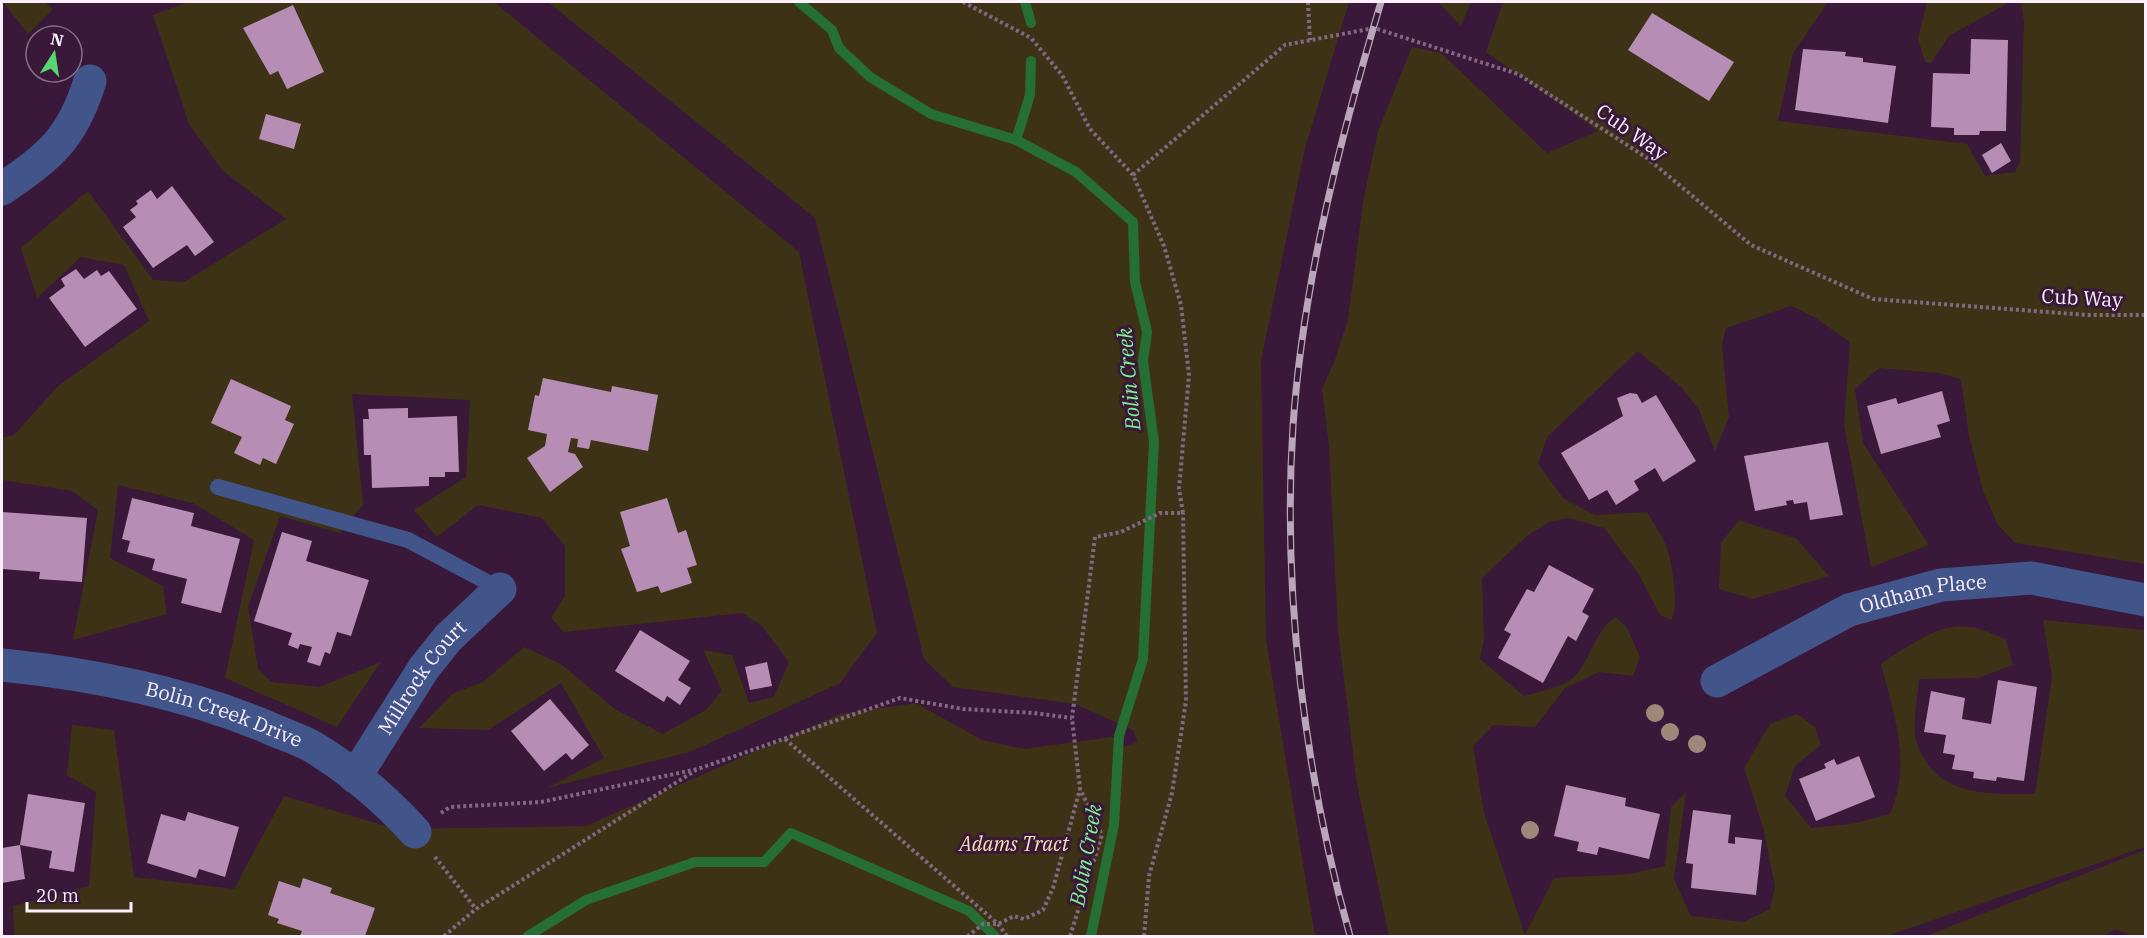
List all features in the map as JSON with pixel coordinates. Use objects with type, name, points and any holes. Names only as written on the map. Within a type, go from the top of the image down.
[{"type":"street","points":[[2,189],[47,158],[70,128],[83,104],[90,81]]},
{"type":"street","name":"Oldham Place","points":[[1717,681],[1849,610],[1941,585],[2031,578],[2145,600]]},
{"type":"street","name":"Millrock Court","points":[[355,777],[424,668],[448,638],[500,589]]},
{"type":"street","name":"Bolin Creek Drive","points":[[2,665],[49,670],[140,687],[226,710],[312,746],[386,800],[415,832]]},
{"type":"lane","points":[[218,488],[408,540],[500,589]]},
{"type":"path","points":[[963,2],[1031,38],[1062,75],[1090,129],[1133,175],[1164,246],[1181,305],[1189,375],[1179,489],[1184,513],[1186,701],[1172,793],[1149,876],[1144,936]]},
{"type":"path","points":[[1308,2],[1310,40]]},
{"type":"path","name":"Cub Way","points":[[1133,175],[1285,45],[1374,28],[1518,74],[1647,158],[1751,245],[1874,299],[2088,315],[2145,315]]},
{"type":"path","points":[[1070,936],[1102,835],[1080,789],[1072,718],[1095,537],[1121,532],[1160,513],[1184,513]]},
{"type":"path","points":[[476,909],[415,832],[450,807],[541,802],[698,769],[900,698],[963,709],[1034,713],[1072,718]]},
{"type":"path","points":[[784,739],[998,924],[1007,936]]},
{"type":"path","points":[[444,936],[476,909],[698,769]]},
{"type":"path","points":[[968,936],[982,924],[998,924],[1014,916],[1024,919],[1043,910],[1053,888],[1080,789]]},
{"type":"green space","points":[[3,2],[45,2],[53,9],[38,24],[24,24],[24,29]]},
{"type":"green space","points":[[188,2],[494,2],[799,252],[877,633],[840,683],[690,752],[547,788],[604,758],[561,683],[488,730],[419,728],[452,694],[483,682],[524,647],[561,664],[616,710],[663,734],[706,710],[722,691],[703,650],[732,655],[749,703],[774,697],[789,662],[761,625],[742,613],[564,632],[551,618],[565,595],[565,546],[542,518],[478,505],[437,537],[414,510],[466,477],[470,400],[352,394],[363,505],[340,533],[280,516],[248,607],[258,669],[271,682],[320,687],[381,662],[337,727],[225,678],[254,540],[193,503],[118,485],[110,558],[163,586],[167,614],[73,640],[98,510],[72,491],[2,480],[2,438],[14,435],[58,386],[149,321],[124,265],[81,257],[37,298],[21,248],[88,191],[153,280],[184,282],[286,219],[223,171],[189,124],[153,15]]},
{"type":"green space","name":"Adams Tract","points":[[548,2],[1349,2],[1305,148],[1261,361],[1266,640],[1315,936],[14,936],[13,906],[89,886],[96,792],[67,775],[72,725],[114,730],[134,877],[234,889],[284,796],[396,829],[586,826],[840,714],[916,703],[982,740],[1024,749],[1119,736],[1118,749],[1138,742],[1133,730],[1075,704],[953,687],[924,659],[815,218]]},
{"type":"green space","points":[[1438,2],[1471,2],[1461,26]]},
{"type":"green space","points":[[1503,2],[1828,2],[1793,53],[1778,121],[1967,144],[1985,176],[2015,172],[2020,162],[2024,21],[2021,2],[2145,2],[2145,564],[2015,543],[1998,525],[1983,491],[1969,436],[1961,379],[1939,373],[1879,368],[1855,389],[1863,443],[1929,545],[1871,567],[1844,425],[1850,342],[1814,317],[1791,306],[1726,328],[1722,345],[1729,417],[1715,451],[1699,410],[1683,389],[1638,351],[1547,437],[1538,464],[1564,499],[1595,515],[1647,512],[1660,533],[1671,562],[1675,606],[1671,620],[1660,615],[1638,573],[1604,528],[1568,518],[1549,522],[1528,535],[1482,578],[1484,639],[1480,659],[1524,696],[1558,686],[1576,675],[1603,629],[1616,617],[1627,628],[1640,657],[1633,676],[1599,672],[1565,688],[1535,727],[1493,725],[1473,746],[1484,813],[1525,935],[1554,878],[1629,874],[1665,866],[1671,807],[1686,792],[1674,879],[1691,916],[1744,922],[1770,909],[1775,886],[1763,827],[1744,768],[1770,724],[1797,714],[1815,727],[1821,745],[1795,766],[1785,796],[1811,828],[1851,824],[1890,814],[1900,776],[1899,739],[1881,664],[1925,637],[1959,626],[1987,632],[2006,640],[2013,665],[1978,678],[1919,679],[1915,719],[1916,740],[1924,759],[1948,782],[1963,788],[1998,794],[2035,794],[2052,677],[2043,620],[2145,630],[2145,847],[1887,936],[1389,936],[1357,785],[1338,631],[1329,446],[1322,389],[1335,360],[1348,319],[1363,202],[1378,131],[1412,47],[1441,53],[1547,153],[1598,131],[1486,52]]},
{"type":"green space","points":[[1927,2],[2010,2],[1949,36],[1931,63],[1925,62],[1918,38]]},
{"type":"green space","points":[[1739,520],[1797,539],[1829,576],[1753,599],[1719,589],[1721,543]]},
{"type":"green space","points":[[2145,850],[2145,936],[2132,936],[2115,929],[2104,936],[1926,936]]},
{"type":"building","points":[[293,5],[324,72],[287,89],[278,71],[270,75],[243,28]]},
{"type":"building","points":[[1652,13],[1734,62],[1709,101],[1628,50]]},
{"type":"building","points":[[1971,39],[2008,40],[2006,131],[1980,131],[1979,135],[1954,135],[1954,128],[1931,127],[1933,73],[1970,74]]},
{"type":"building","points":[[1803,49],[1846,52],[1845,56],[1863,58],[1863,62],[1896,66],[1888,123],[1795,110]]},
{"type":"building","points":[[266,114],[301,124],[294,149],[259,139]]},
{"type":"building","points":[[2001,143],[2011,161],[1992,173],[1982,155]]},
{"type":"building","points":[[172,186],[214,242],[195,256],[187,245],[153,268],[123,227],[136,217],[130,210],[138,204],[136,201],[151,190],[157,199]]},
{"type":"building","points":[[76,269],[84,279],[97,270],[101,276],[109,271],[137,309],[85,347],[49,298],[65,286],[61,279]]},
{"type":"building","points":[[543,378],[611,392],[612,386],[658,395],[648,451],[591,440],[589,449],[577,447],[578,439],[571,438],[568,452],[575,454],[583,467],[550,492],[527,458],[545,446],[547,434],[528,430],[535,395],[539,396]]},
{"type":"building","points":[[231,379],[291,406],[285,420],[294,424],[276,464],[263,458],[260,465],[234,453],[242,437],[211,423]]},
{"type":"building","points":[[1942,391],[1950,421],[1937,425],[1941,437],[1881,454],[1867,406],[1896,398],[1898,404]]},
{"type":"building","points":[[1630,393],[1637,394],[1642,403],[1656,395],[1696,461],[1663,482],[1655,468],[1634,481],[1639,490],[1616,505],[1607,490],[1589,500],[1561,453],[1623,416],[1617,398]]},
{"type":"building","points":[[408,408],[408,418],[457,416],[459,472],[445,472],[445,477],[429,477],[429,486],[372,488],[371,455],[364,455],[363,419],[369,419],[368,409]]},
{"type":"building","points":[[1828,442],[1843,515],[1810,520],[1807,502],[1794,504],[1793,500],[1786,501],[1787,505],[1755,511],[1744,456]]},
{"type":"building","points":[[132,498],[194,513],[191,526],[240,539],[221,613],[181,603],[187,579],[152,570],[155,559],[127,552],[130,541],[122,539]]},
{"type":"building","points":[[667,498],[678,533],[686,530],[697,565],[687,568],[692,583],[661,593],[658,586],[637,592],[621,549],[630,546],[620,512]]},
{"type":"building","points":[[2,512],[87,518],[82,582],[39,579],[40,572],[2,569]]},
{"type":"building","points":[[282,532],[312,541],[306,561],[369,580],[351,636],[337,632],[330,654],[325,652],[320,666],[307,662],[312,647],[300,644],[298,649],[288,645],[292,633],[254,621]]},
{"type":"building","points":[[1549,565],[1594,589],[1582,612],[1589,616],[1576,641],[1568,636],[1543,683],[1498,658],[1511,634],[1504,630],[1527,589],[1534,592]]},
{"type":"building","points":[[640,630],[690,661],[678,680],[691,688],[680,705],[667,696],[664,702],[615,671]]},
{"type":"building","points":[[767,662],[772,686],[750,690],[745,667]]},
{"type":"building","points":[[1998,680],[2037,687],[2024,781],[1997,777],[1996,781],[1973,778],[1974,772],[1952,769],[1955,755],[1943,753],[1946,735],[1924,732],[1931,691],[1965,698],[1962,719],[1991,724]]},
{"type":"building","points":[[550,699],[589,745],[572,760],[566,753],[544,771],[511,731]]},
{"type":"building","points":[[1859,756],[1875,797],[1816,821],[1799,779],[1826,768],[1824,764],[1834,759],[1837,765]]},
{"type":"building","points":[[1566,785],[1626,798],[1625,806],[1660,814],[1649,859],[1599,847],[1597,855],[1577,851],[1579,842],[1554,836]]},
{"type":"building","points":[[28,794],[85,803],[74,872],[49,868],[52,851],[20,845]]},
{"type":"building","points":[[1693,810],[1731,815],[1728,843],[1735,844],[1735,837],[1762,840],[1756,895],[1691,888],[1693,864],[1686,863]]},
{"type":"building","points":[[188,812],[239,827],[225,877],[199,869],[196,878],[147,863],[161,814],[185,821]]},
{"type":"building","points":[[20,845],[25,879],[2,883],[2,848]]},
{"type":"building","points":[[303,878],[332,888],[330,893],[375,908],[365,936],[300,936],[302,931],[277,923],[279,919],[268,915],[279,881],[300,888]]},
{"type":"waterway","name":"Bolin Creek","points":[[799,2],[832,30],[839,48],[870,77],[931,114],[1016,140],[1076,172],[1133,222],[1135,282],[1147,332],[1143,361],[1154,442],[1143,659],[1119,736],[1114,825],[1091,936]]},
{"type":"waterway","points":[[1025,2],[1031,23]]},
{"type":"waterway","points":[[1016,140],[1030,95],[1031,61]]},
{"type":"waterway","points":[[528,936],[586,900],[695,862],[764,862],[791,833],[969,911],[995,936]]},
{"type":"railway","points":[[1350,936],[1321,813],[1300,684],[1294,618],[1290,489],[1298,372],[1314,265],[1351,106],[1381,2]]}]
